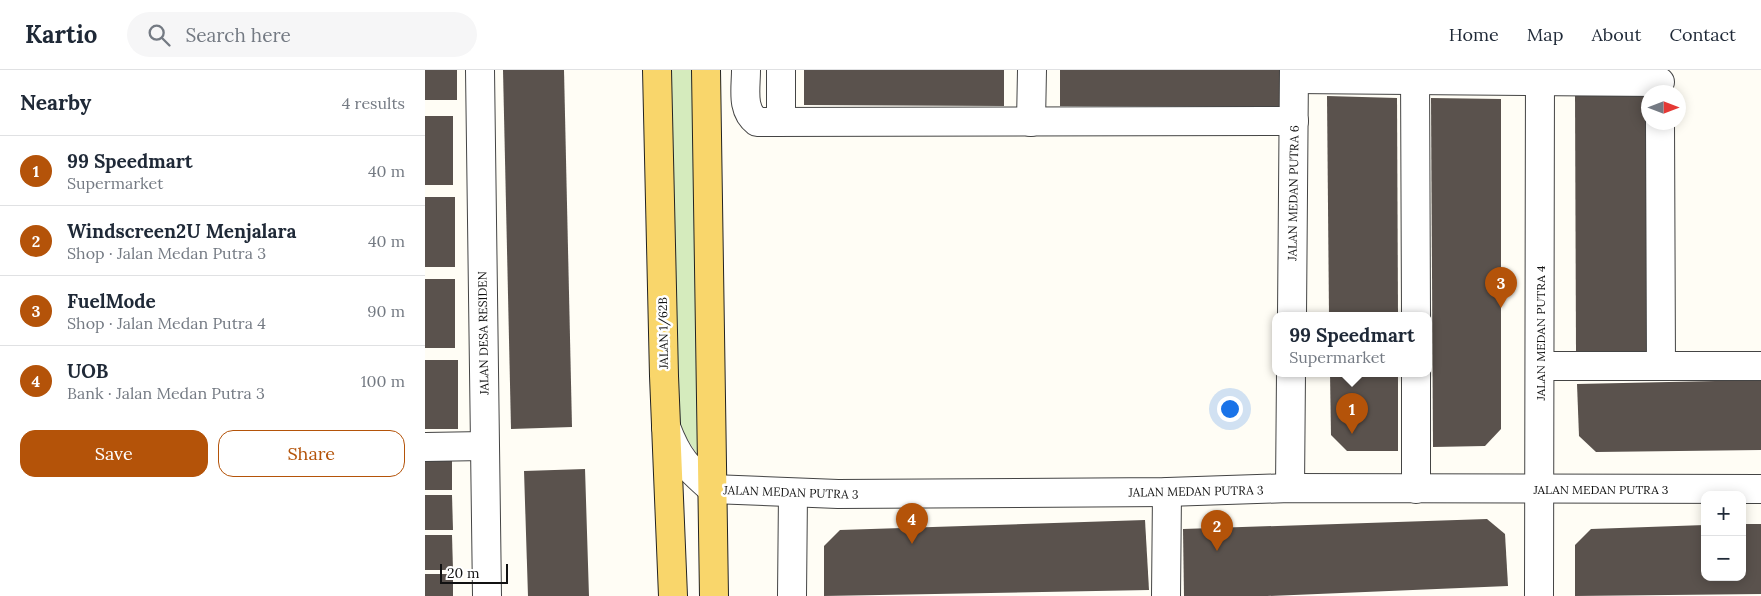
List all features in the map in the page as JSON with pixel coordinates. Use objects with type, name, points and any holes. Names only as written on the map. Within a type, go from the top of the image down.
[{"type":"main road","name":"JALAN 1/62B","points":[[657,70],[665,426],[673,596]]},
{"type":"main road","points":[[707,70],[713,596]]},
{"type":"street","name":"JALAN DESA RESIDEN","points":[[480,70],[487,596]]},
{"type":"street","points":[[746,70],[746,106],[749,116],[757,122],[1294,121]]},
{"type":"street","points":[[781,70],[781,122]]},
{"type":"street","points":[[1031,122],[1032,70]]},
{"type":"street","points":[[1294,75],[1540,76],[1660,82]]},
{"type":"street","name":"JALAN MEDAN PUTRA 6","points":[[1292,312],[1294,75]]},
{"type":"street","points":[[1415,75],[1416,312]]},
{"type":"street","name":"JALAN MEDAN PUTRA 4","points":[[1539,596],[1540,76]]},
{"type":"street","points":[[1660,130],[1661,366]]},
{"type":"street","points":[[1540,366],[1761,366]]},
{"type":"street","points":[[1290,488],[1291,377]]},
{"type":"street","points":[[1416,377],[1416,489]]},
{"type":"street","name":"JALAN MEDAN PUTRA 3","points":[[665,426],[675,451],[684,464],[712,489],[793,493],[1167,492],[1290,488],[1761,489]]},
{"type":"street","points":[[425,447],[485,446]]},
{"type":"street","points":[[1166,596],[1167,492]]},
{"type":"street","points":[[793,493],[793,596]]},
{"type":"green space","points":[[671,70],[692,70],[699,457],[679,426],[676,381]]},
{"type":"building","points":[[425,70],[457,70],[457,100],[425,100]]},
{"type":"building","points":[[503,70],[564,70],[572,427],[511,429]]},
{"type":"building","points":[[804,70],[1004,70],[1004,106],[804,105]]},
{"type":"building","points":[[1060,70],[1280,70],[1279,107],[1060,106]]},
{"type":"building","points":[[1641,92],[1641,130],[1648,130],[1649,351],[1576,351],[1575,93]]},
{"type":"building","points":[[1327,96],[1397,98],[1398,312],[1329,312]]},
{"type":"building","points":[[1431,98],[1501,99],[1501,429],[1485,446],[1433,447]]},
{"type":"building","points":[[425,116],[453,116],[453,185],[425,185]]},
{"type":"building","points":[[425,197],[455,197],[455,267],[425,267]]},
{"type":"building","points":[[425,279],[455,279],[455,348],[425,348]]},
{"type":"building","points":[[425,360],[458,360],[458,429],[425,429]]},
{"type":"building","points":[[1330,377],[1398,377],[1398,451],[1347,451],[1331,435]]},
{"type":"building","points":[[1761,380],[1761,450],[1596,452],[1579,436],[1577,384]]},
{"type":"building","points":[[425,455],[452,455],[452,490],[425,490]]},
{"type":"building","points":[[585,469],[589,596],[528,596],[524,471]]},
{"type":"building","points":[[425,495],[452,495],[453,530],[425,530]]},
{"type":"building","points":[[1487,519],[1505,534],[1508,586],[1267,596],[1184,596],[1183,529]]},
{"type":"building","points":[[1145,520],[1149,590],[824,596],[824,546],[840,530]]},
{"type":"building","points":[[1746,524],[1761,524],[1761,594],[1575,596],[1575,545],[1591,529],[1701,525],[1701,581],[1746,581]]},
{"type":"building","points":[[425,535],[452,535],[453,570],[425,570]]},
{"type":"building","points":[[425,574],[453,574],[453,596],[425,596]]},
{"type":"place","name":"FuelMode","points":[[1501,308]]},
{"type":"place","name":"99 Speedmart","points":[[1352,434]]},
{"type":"place","name":"UOB","points":[[912,544]]},
{"type":"place","name":"Windscreen2U Menjalara","points":[[1217,551]]}]
